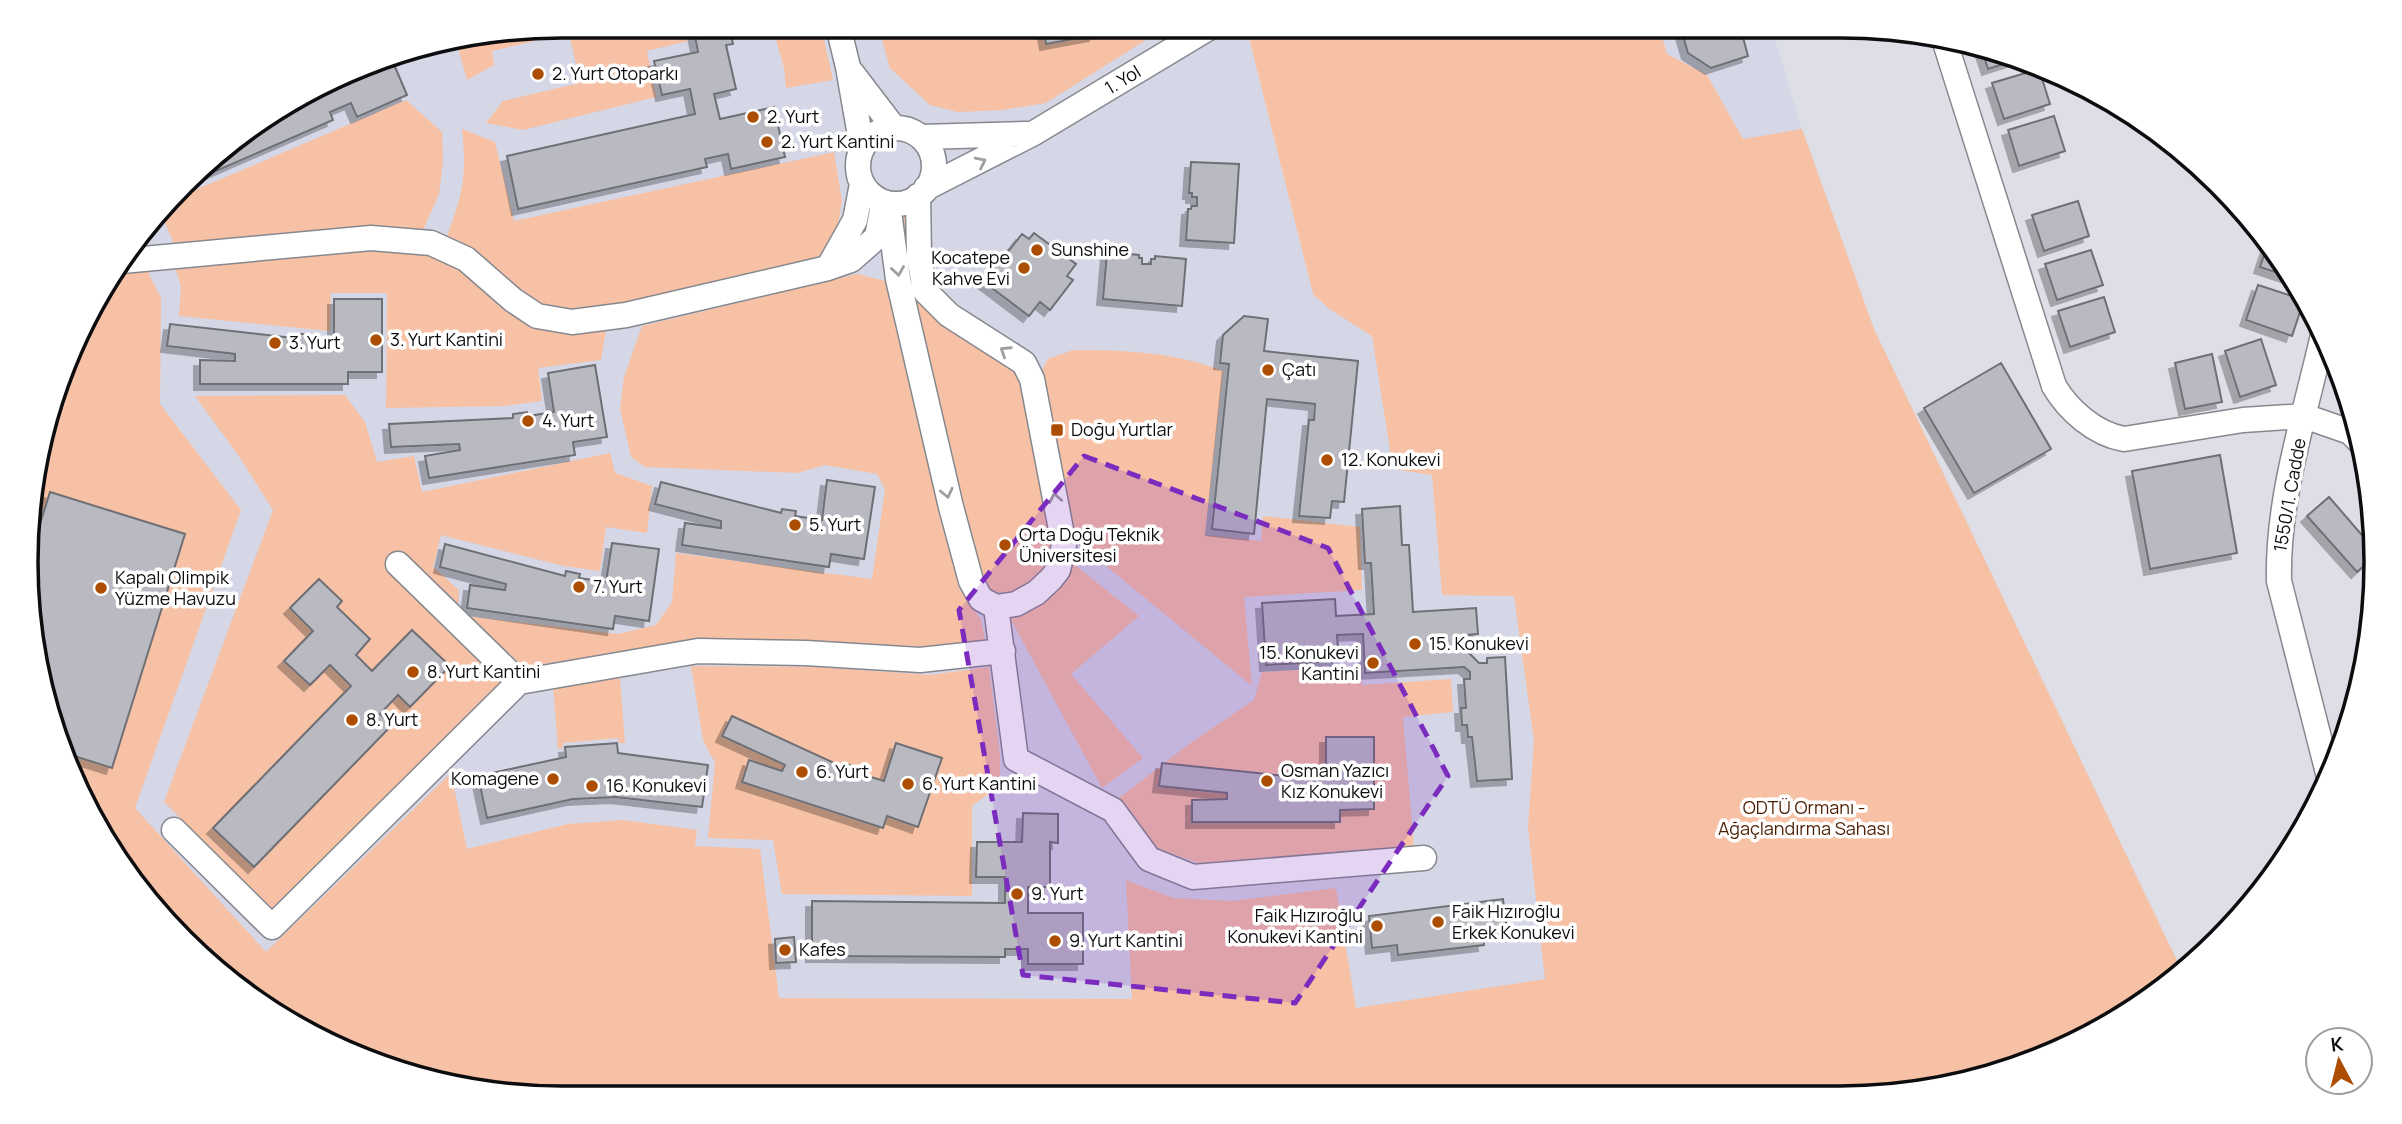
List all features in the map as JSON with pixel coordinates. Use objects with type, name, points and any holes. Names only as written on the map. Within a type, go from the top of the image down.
[{"type":"street","points":[[841,38],[862,147]]},
{"type":"street","name":"1. Yol","points":[[922,192],[1034,133],[1192,38]]},
{"type":"street","points":[[1946,50],[2054,386],[2063,401],[2096,429],[2112,437],[2124,439],[2243,420],[2304,416],[2347,431]]},
{"type":"street","points":[[848,67],[894,128]]},
{"type":"street","points":[[886,203],[898,279],[951,508],[971,581],[981,599],[996,607],[1016,604],[1051,579],[1058,570],[1064,545],[1032,380],[1024,363],[949,315],[925,290],[919,256],[922,192],[934,167],[928,146],[913,132],[894,128],[870,137],[862,147],[858,159],[858,172],[869,194],[886,203],[910,201],[922,192]]},
{"type":"street","points":[[921,137],[1034,133]]},
{"type":"street","points":[[828,268],[855,220],[862,184]]},
{"type":"street","points":[[135,260],[371,238],[431,243],[466,258],[513,300],[537,316],[572,322],[626,314],[828,268],[851,260],[877,237],[886,203]]},
{"type":"street","name":"1550/1. Cadde","points":[[2319,351],[2288,486],[2279,555],[2279,581],[2325,760]]},
{"type":"street","points":[[398,564],[519,682]]},
{"type":"street","points":[[996,607],[1016,759],[1113,810],[1149,859],[1193,877],[1424,858]]},
{"type":"street","points":[[174,830],[272,927],[519,682],[698,651],[806,653],[920,660],[1003,651]]},
{"type":"highlighted area","points":[[1084,456],[1328,548],[1448,776],[1295,1003],[1023,975],[959,610]]},
{"type":"shaded area","name":"Orta Doğu Teknik Üniversitesi","points":[[562,38],[1775,38],[1802,129],[1874,329],[2178,962],[2131,997],[2072,1032],[2008,1058],[1975,1068],[1908,1081],[1840,1086],[562,1086],[494,1081],[427,1068],[394,1058],[330,1032],[271,997],[217,956],[168,907],[127,853],[92,794],[66,730],[56,697],[43,630],[38,562],[40,528],[43,494],[56,427],[66,394],[92,330],[147,243],[168,217],[217,168],[271,127],[300,109],[330,92],[394,66],[427,56],[494,43]]},
{"type":"green space","points":[[570,38],[687,38],[688,41],[647,51],[656,97],[523,130],[486,123],[503,101],[580,83]]},
{"type":"green space","points":[[775,38],[824,38],[833,80],[786,88],[784,68]]},
{"type":"green space","points":[[881,38],[1149,38],[1046,103],[1003,110],[958,112],[930,105],[890,68]]},
{"type":"green space","name":"ODTÜ Ormanı - Ağaçlandırma Sahası","points":[[1249,38],[1662,38],[1667,54],[1707,75],[1743,139],[1802,129],[1874,329],[2178,962],[2102,1015],[2040,1046],[1975,1068],[1908,1081],[1874,1084],[562,1086],[494,1081],[427,1068],[394,1058],[330,1032],[271,997],[217,956],[168,907],[127,853],[92,794],[66,730],[56,697],[43,630],[38,562],[43,494],[56,427],[78,362],[92,330],[139,254],[161,298],[160,404],[241,510],[135,808],[266,952],[451,773],[467,849],[568,824],[623,820],[697,830],[695,846],[760,849],[779,998],[1132,999],[1126,880],[1173,898],[1232,901],[1336,888],[1356,1008],[1545,979],[1528,827],[1534,741],[1514,596],[1442,595],[1432,475],[1393,469],[1372,336],[1328,308],[1313,294]]},
{"type":"green space","points":[[543,39],[492,51],[494,65],[467,80],[458,49]]},
{"type":"green space","points":[[406,100],[442,132],[443,162],[439,194],[423,230],[376,225],[174,244],[164,222],[193,191]]},
{"type":"green space","points":[[462,129],[495,142],[514,221],[834,152],[842,201],[838,224],[818,259],[605,309],[574,311],[545,306],[500,274],[462,242],[447,236],[462,184]]},
{"type":"green space","points":[[910,201],[925,291],[1024,363],[1064,545],[1036,593],[981,599],[888,204]]},
{"type":"green space","points":[[361,250],[403,250],[436,255],[454,266],[507,312],[533,325],[562,331],[606,330],[601,360],[538,368],[542,401],[504,406],[386,408],[387,293],[331,293],[330,331],[179,316],[181,286],[175,267]]},
{"type":"green space","points":[[857,274],[885,281],[959,588],[981,620],[985,640],[930,647],[697,640],[524,667],[467,616],[618,634],[656,625],[672,602],[676,553],[872,579],[885,489],[877,474],[825,465],[797,473],[645,467],[631,457],[620,409],[624,377],[642,326]]},
{"type":"green space","points":[[1073,350],[1149,353],[1223,371],[1205,535],[1261,541],[1263,516],[1360,527],[1362,590],[1244,597],[1252,686],[1077,542],[1041,372],[1048,359]]},
{"type":"green space","points":[[345,395],[365,422],[377,462],[414,456],[422,492],[610,453],[615,473],[652,486],[647,533],[606,527],[600,571],[564,566],[441,535],[433,567],[459,590],[457,639],[503,680],[273,910],[164,802],[273,510],[238,455],[195,396]]},
{"type":"green space","points":[[1071,562],[1139,616],[1071,674],[1143,758],[1102,788],[1010,618],[1049,599],[1062,584]]},
{"type":"green space","points":[[691,666],[818,667],[930,675],[989,667],[1000,755],[1000,785],[972,806],[972,896],[782,894],[773,840],[708,838],[715,763],[703,740]]},
{"type":"green space","points":[[1359,667],[1362,685],[1451,679],[1453,712],[1403,717],[1414,847],[1198,863],[1157,848],[1119,798],[1189,744],[1254,700],[1262,672]]},
{"type":"green space","points":[[620,678],[625,743],[619,743],[618,738],[563,743],[563,748],[558,749],[553,686]]},
{"type":"building","name":"2. Yurt","points":[[695,38],[732,38],[733,44],[726,45],[736,89],[714,94],[720,119],[774,107],[785,157],[731,169],[728,154],[705,159],[707,167],[518,209],[507,156],[695,114],[690,89],[662,95],[654,61],[698,52]]},
{"type":"building","points":[[1045,38],[1079,38],[1046,44]]},
{"type":"building","points":[[1684,38],[1743,38],[1748,56],[1711,68],[1688,53]]},
{"type":"building","points":[[1985,59],[2002,64],[1988,69]]},
{"type":"building","points":[[395,66],[407,95],[357,117],[351,103],[330,112],[333,120],[212,173],[243,147],[300,109],[330,92]]},
{"type":"building","points":[[2026,73],[2042,79],[2050,104],[2004,119],[1992,83]]},
{"type":"building","points":[[2054,116],[2065,151],[2019,166],[2008,130]]},
{"type":"building","points":[[1191,162],[1239,164],[1234,243],[1186,240],[1188,209],[1197,206],[1197,197],[1192,197],[1192,193],[1189,193]]},
{"type":"building","points":[[2078,201],[2089,236],[2044,251],[2032,215]]},
{"type":"building","points":[[1034,233],[1076,264],[1067,276],[1073,280],[1050,310],[1040,302],[1029,316],[984,282],[1022,234],[1029,239]]},
{"type":"building","points":[[2091,250],[2103,285],[2057,300],[2045,264]]},
{"type":"building","points":[[1107,252],[1139,255],[1142,264],[1151,264],[1151,259],[1155,259],[1155,256],[1186,259],[1182,306],[1103,299]]},
{"type":"building","points":[[2264,255],[2276,272],[2260,267]]},
{"type":"building","points":[[2258,285],[2290,296],[2300,312],[2292,336],[2246,320]]},
{"type":"building","points":[[2104,297],[2115,332],[2070,347],[2058,311]]},
{"type":"building","name":"3. Yurt","points":[[334,299],[382,299],[382,372],[348,372],[348,384],[200,384],[200,360],[235,361],[235,354],[167,346],[170,324],[293,338],[293,334],[307,334],[307,339],[334,339]]},
{"type":"building","name":"12. Konukevi","points":[[1244,316],[1268,319],[1264,351],[1358,361],[1344,502],[1332,501],[1330,518],[1299,516],[1309,420],[1314,420],[1315,404],[1267,399],[1254,534],[1212,529],[1229,364],[1220,363],[1223,335]]},
{"type":"building","points":[[2261,339],[2276,385],[2240,397],[2225,351]]},
{"type":"building","points":[[2212,354],[2222,402],[2185,409],[2175,363]]},
{"type":"building","points":[[2001,363],[2051,449],[1974,493],[1924,408]]},
{"type":"building","name":"4. Yurt","points":[[595,365],[607,437],[573,442],[575,455],[429,478],[425,456],[460,450],[459,444],[391,447],[389,424],[513,418],[513,414],[527,412],[528,416],[554,412],[548,373]]},
{"type":"building","points":[[2220,455],[2237,553],[2150,569],[2132,471]]},
{"type":"building","name":"5. Yurt","points":[[827,480],[875,487],[864,559],[831,554],[829,567],[682,545],[685,523],[721,528],[721,521],[655,504],[661,482],[781,513],[782,509],[796,511],[795,516],[822,520]]},
{"type":"building","name":"Kapalı Olimpik Yüzme Havuzu","points":[[50,492],[185,534],[112,768],[76,757],[56,697],[43,630],[38,562],[41,522]]},
{"type":"building","points":[[2329,497],[2362,536],[2364,566],[2357,572],[2307,516]]},
{"type":"building","name":"15. Konukevi","points":[[1400,506],[1402,545],[1409,545],[1413,612],[1476,608],[1478,634],[1467,635],[1468,652],[1479,663],[1487,663],[1487,658],[1505,657],[1512,779],[1477,781],[1472,737],[1468,737],[1467,725],[1462,725],[1461,708],[1466,708],[1464,679],[1470,679],[1470,672],[1464,667],[1365,673],[1363,634],[1337,635],[1339,661],[1266,665],[1262,603],[1335,599],[1336,616],[1374,614],[1371,563],[1365,563],[1362,509]]},
{"type":"building","name":"7. Yurt","points":[[612,543],[659,549],[649,621],[615,616],[613,629],[467,608],[470,585],[505,590],[506,584],[440,567],[445,544],[565,576],[566,571],[580,574],[579,578],[606,582]]},
{"type":"building","name":"8. Yurt","points":[[319,579],[342,601],[337,607],[370,639],[356,655],[372,671],[412,630],[450,666],[410,707],[398,695],[380,714],[392,725],[254,867],[213,828],[351,686],[330,665],[310,685],[284,661],[313,631],[290,608]]},
{"type":"building","name":"6. Yurt","points":[[732,716],[845,768],[846,764],[860,768],[858,773],[884,781],[896,743],[942,758],[918,827],[887,816],[883,828],[742,782],[749,760],[782,771],[785,765],[722,736]]},
{"type":"building","name":"Osman Yazıcı Kız Konukevi","points":[[1326,737],[1374,737],[1374,809],[1340,810],[1340,822],[1192,822],[1192,800],[1227,799],[1227,793],[1159,786],[1162,763],[1285,776],[1285,772],[1299,772],[1299,777],[1326,777]]},
{"type":"building","name":"16. Konukevi","points":[[617,743],[618,753],[708,765],[702,807],[616,797],[573,799],[487,818],[478,776],[566,757],[565,747]]},
{"type":"building","name":"9. Yurt","points":[[1023,813],[1058,814],[1058,843],[1050,842],[1050,887],[1028,887],[1028,913],[1083,913],[1083,964],[1028,964],[1028,949],[1005,949],[1005,957],[812,956],[812,901],[1005,903],[1005,877],[976,877],[977,842],[1022,842]]},
{"type":"building","name":"Faik Hızıroğlu Erkek Konukevi","points":[[1503,899],[1507,931],[1483,934],[1484,945],[1398,955],[1397,945],[1372,948],[1369,916]]},
{"type":"building","name":"Kafes","points":[[794,937],[796,962],[776,963],[775,939]]},
{"type":"place","name":"2. Yurt Otoparkı","points":[[538,74]]},
{"type":"place","name":"2. Yurt","points":[[753,117]]},
{"type":"place","name":"2. Yurt Kantini","points":[[767,142]]},
{"type":"place","name":"Sunshine","points":[[1037,250]]},
{"type":"place","name":"Kocatepe Kahve Evi","points":[[1024,268]]},
{"type":"place","name":"3. Yurt Kantini","points":[[376,340]]},
{"type":"place","name":"3. Yurt","points":[[275,343]]},
{"type":"place","name":"Çatı","points":[[1268,370]]},
{"type":"place","name":"4. Yurt","points":[[528,421]]},
{"type":"place","name":"Doğu Yurtlar","points":[[1057,430]]},
{"type":"place","name":"12. Konukevi","points":[[1327,460]]},
{"type":"place","name":"5. Yurt","points":[[795,525]]},
{"type":"place","name":"Orta Doğu Teknik Üniversitesi","points":[[1005,545]]},
{"type":"place","name":"7. Yurt","points":[[579,587]]},
{"type":"place","name":"Kapalı Olimpik Yüzme Havuzu","points":[[101,588]]},
{"type":"place","name":"15. Konukevi","points":[[1415,644]]},
{"type":"place","name":"15. Konukevi Kantini","points":[[1373,663]]},
{"type":"place","name":"8. Yurt Kantini","points":[[413,672]]},
{"type":"place","name":"8. Yurt","points":[[352,720]]},
{"type":"place","name":"6. Yurt","points":[[802,772]]},
{"type":"place","name":"Komagene","points":[[553,779]]},
{"type":"place","name":"Osman Yazıcı Kız Konukevi","points":[[1267,781]]},
{"type":"place","name":"6. Yurt Kantini","points":[[908,784]]},
{"type":"place","name":"16. Konukevi","points":[[592,786]]},
{"type":"place","name":"9. Yurt","points":[[1017,894]]},
{"type":"place","name":"Faik Hızıroğlu Erkek Konukevi","points":[[1438,922]]},
{"type":"place","name":"Faik Hızıroğlu Konukevi Kantini","points":[[1377,926]]},
{"type":"place","name":"9. Yurt Kantini","points":[[1055,941]]},
{"type":"place","name":"Kafes","points":[[785,950]]}]
